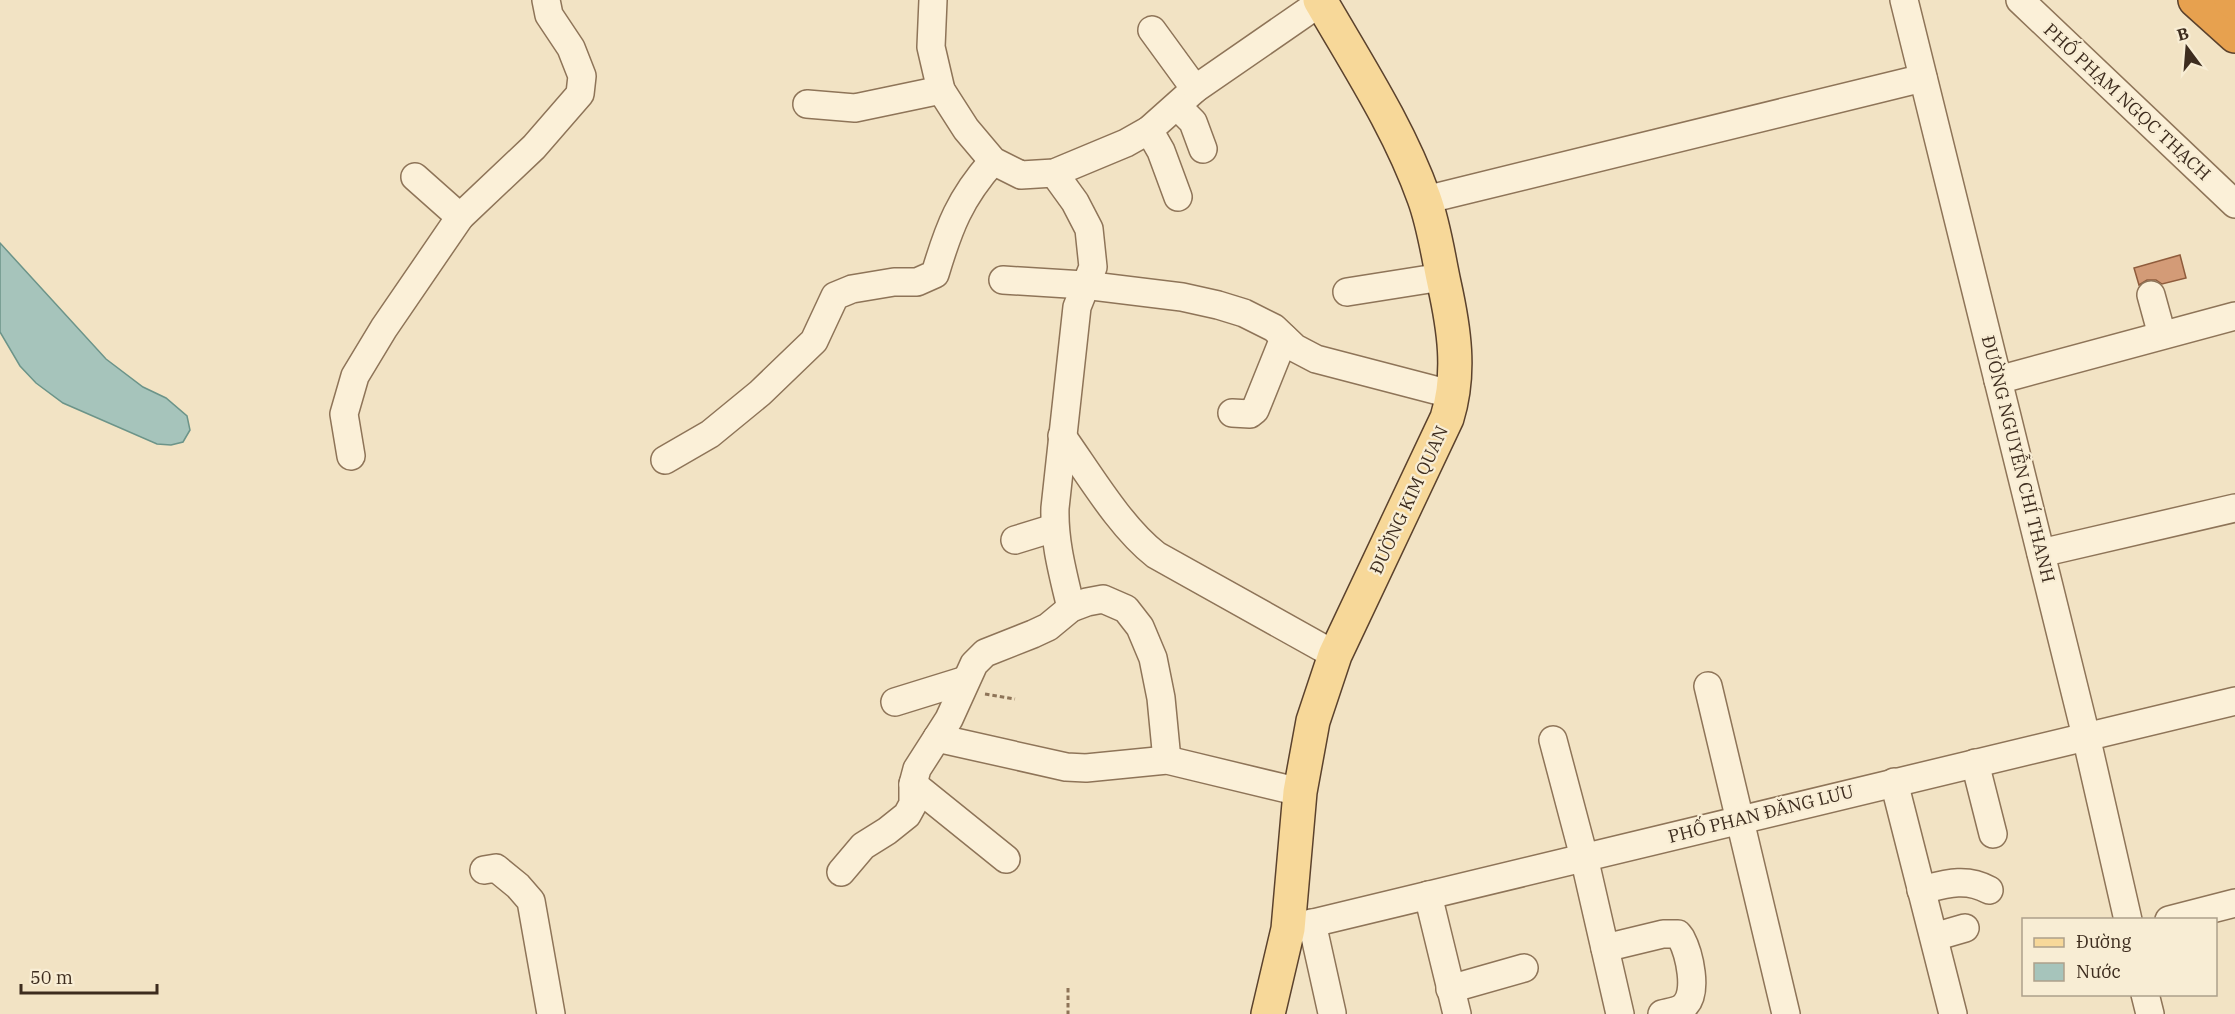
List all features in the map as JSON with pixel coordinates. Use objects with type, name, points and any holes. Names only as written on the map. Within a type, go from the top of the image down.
[{"type":"highway","points":[[2195,0],[2235,36]]},
{"type":"highway","points":[[2231,0],[2235,3]]},
{"type":"main road","name":"ĐƯỜNG KIM QUAN","points":[[1268,1014],[1300,926],[1300,792],[1313,721],[1335,655],[1447,418],[1454,395],[1455,352],[1449,304],[1425,200],[1404,147],[1321,1]]},
{"type":"street","points":[[351,456],[344,414],[355,376],[384,328],[460,217],[534,147],[580,94],[582,75],[571,48],[549,15],[546,0]]},
{"type":"street","points":[[933,0],[931,47],[941,90],[966,129],[993,161],[1021,175],[1054,173],[1126,143],[1149,130],[1186,97],[1321,1]]},
{"type":"street","name":"ĐƯỜNG NGUYỄN CHÍ THANH","points":[[1904,0],[2041,553],[2128,918]]},
{"type":"street","name":"PHỐ PHẠM NGỌC THẠCH","points":[[2020,0],[2235,204]]},
{"type":"street","points":[[1152,30],[1186,97],[1203,149]]},
{"type":"street","points":[[1425,200],[1732,127],[1923,78]]},
{"type":"street","points":[[807,104],[855,108],[941,90]]},
{"type":"street","points":[[1149,130],[1161,151],[1178,196]]},
{"type":"street","points":[[665,460],[710,434],[760,393],[814,341],[835,296],[852,289],[894,282],[917,282],[935,274],[958,207],[993,161]]},
{"type":"street","points":[[1054,173],[1075,202],[1089,229],[1093,267],[1077,307],[1054,528],[1071,608]]},
{"type":"street","points":[[415,177],[460,217]]},
{"type":"street","points":[[1347,292],[1442,277]]},
{"type":"street","points":[[1003,280],[1084,285],[1182,297],[1218,304],[1244,313],[1274,328],[1295,348],[1316,358],[1454,395]]},
{"type":"street","points":[[2151,295],[2162,335]]},
{"type":"street","points":[[1998,380],[2235,316]]},
{"type":"street","points":[[1232,413],[1250,414],[1255,410],[1284,338]]},
{"type":"street","points":[[1062,436],[1096,486],[1135,535],[1151,551],[1335,655]]},
{"type":"street","points":[[2041,553],[2235,508]]},
{"type":"street","points":[[1015,540],[1054,528]]},
{"type":"street","points":[[841,872],[863,846],[888,831],[907,815],[914,804],[913,784],[917,769],[949,719],[974,664],[985,653],[1047,627],[1071,608],[1103,599],[1126,609],[1140,627],[1153,658],[1161,698],[1167,760]]},
{"type":"street","points":[[895,702],[964,686]]},
{"type":"street","points":[[1708,686],[1786,1014]]},
{"type":"street","name":"PHỐ PHAN ĐĂNG LƯU","points":[[1300,926],[2085,736],[2235,702]]},
{"type":"street","points":[[937,738],[1066,767],[1086,768],[1167,760],[1300,792]]},
{"type":"street","points":[[1553,740],[1584,857],[1620,1014]]},
{"type":"street","points":[[1975,763],[1994,834]]},
{"type":"street","points":[[1894,782],[1953,1014]]},
{"type":"street","points":[[913,784],[1006,859]]},
{"type":"street","points":[[484,870],[496,868],[518,886],[531,902],[551,1014]]},
{"type":"street","points":[[1921,890],[1960,882],[1976,884],[1989,890]]},
{"type":"street","points":[[1428,895],[1454,1001],[1524,968]]},
{"type":"street","points":[[2177,918],[2235,903]]},
{"type":"street","points":[[1300,926],[1332,1013]]},
{"type":"street","points":[[1934,937],[1965,928]]},
{"type":"street","points":[[1605,948],[1663,934],[1678,934],[1681,938],[1693,988],[1691,998],[1682,1008],[1662,1014]]},
{"type":"street","points":[[2146,996],[2150,1014]]},
{"type":"path","points":[[964,686],[1015,699]]},
{"type":"path","points":[[1068,988],[1068,1014]]},
{"type":"water","points":[[0,243],[106,359],[143,387],[166,398],[187,416],[190,430],[183,442],[171,445],[157,444],[63,403],[36,383],[20,366],[0,332]]},
{"type":"building","points":[[2180,255],[2186,278],[2162,284],[2156,280],[2147,280],[2139,285],[2134,268]]}]
